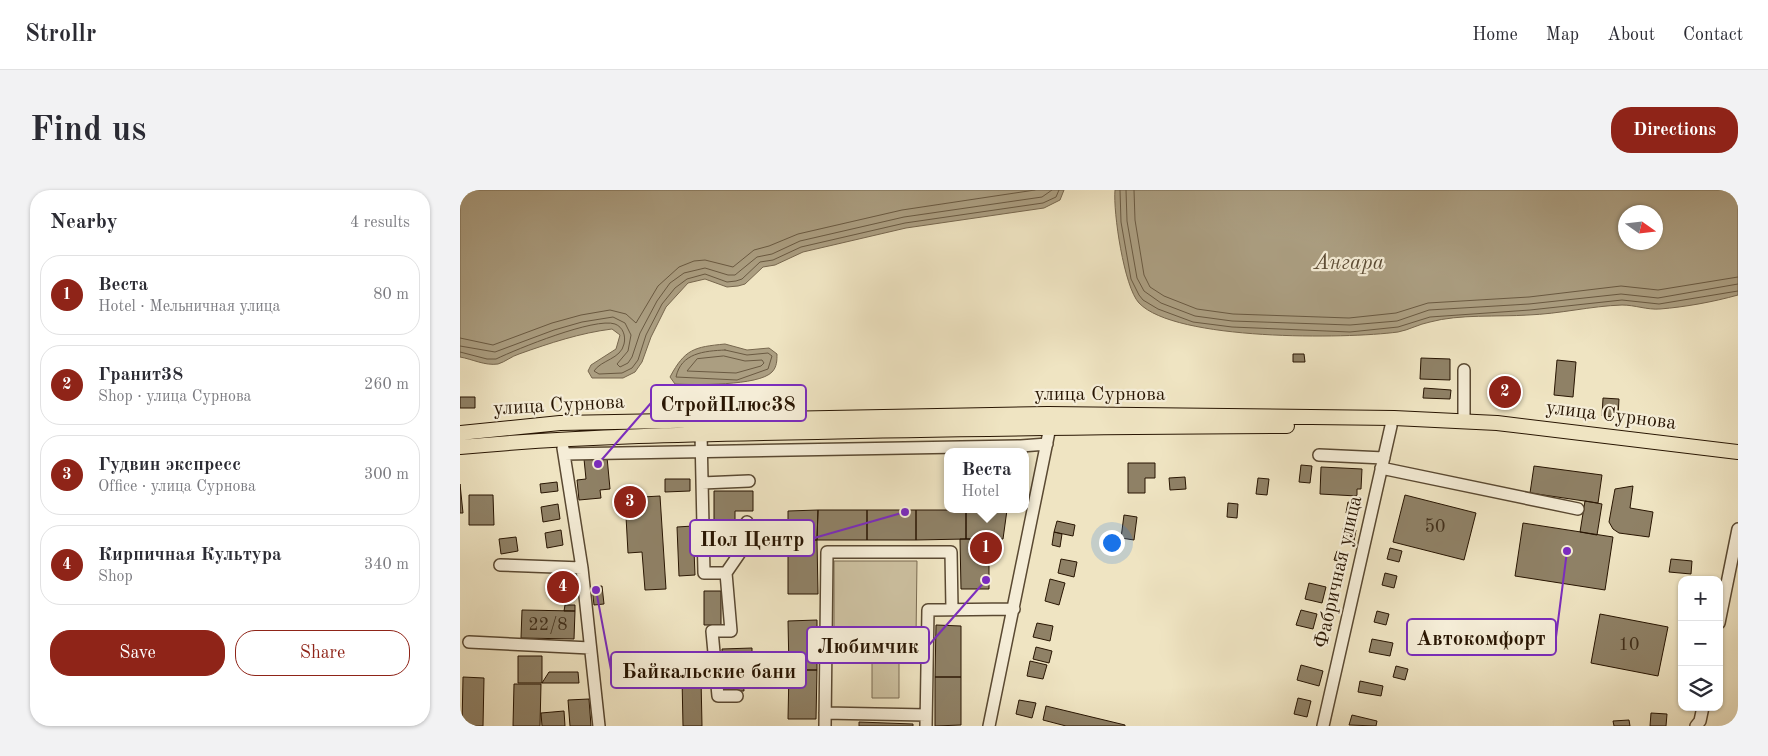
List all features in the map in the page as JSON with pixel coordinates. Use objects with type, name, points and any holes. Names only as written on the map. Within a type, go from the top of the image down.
[{"type":"main road","name":"улица Сурнова","points":[[460,433],[560,423],[1048,414],[1394,418],[1464,421],[1595,434],[1738,452]]},
{"type":"main road","name":"улица Сурнова","points":[[460,447],[561,439],[702,434],[1050,427],[1391,426],[1560,437],[1738,461]]},
{"type":"street","points":[[1464,370],[1464,421]]},
{"type":"street","name":"Фабричная улица","points":[[1323,726],[1391,426]]},
{"type":"street","points":[[989,726],[1050,427]]},
{"type":"street","points":[[702,434],[704,573],[726,573]]},
{"type":"street","points":[[561,439],[582,568],[599,726]]},
{"type":"street","points":[[1026,448],[1047,444]]},
{"type":"street","points":[[564,454],[944,449]]},
{"type":"street","points":[[1319,455],[1382,463],[1578,509]]},
{"type":"street","points":[[702,483],[750,482]]},
{"type":"street","points":[[737,696],[718,696],[712,631],[731,631],[726,573],[746,544],[747,522]]},
{"type":"street","points":[[1719,621],[1738,529]]},
{"type":"street","points":[[825,726],[827,552],[951,552],[952,609]]},
{"type":"street","points":[[500,565],[582,568]]},
{"type":"street","points":[[825,713],[926,720],[928,611],[1014,609]]},
{"type":"street","points":[[469,642],[590,648]]},
{"type":"street","points":[[1699,724],[1702,711]]},
{"type":"shaded area","points":[[834,561],[917,561],[916,637],[834,637]]},
{"type":"shaded area","points":[[872,654],[899,654],[899,698],[872,698]]},
{"type":"water","points":[[460,190],[1064,190],[1060,200],[1044,208],[906,228],[803,252],[775,265],[763,267],[745,284],[738,286],[727,287],[705,279],[688,283],[666,307],[651,337],[642,362],[635,372],[623,378],[592,378],[588,371],[591,365],[616,349],[620,335],[612,329],[554,342],[516,355],[498,364],[483,363],[460,357]]},
{"type":"water","name":"Ангара","points":[[1115,190],[1738,190],[1738,295],[1699,304],[1660,309],[1622,305],[1516,316],[1441,319],[1398,332],[1373,334],[1303,336],[1223,331],[1187,325],[1158,315],[1139,303],[1124,266],[1116,215]]},
{"type":"water","points":[[725,344],[747,350],[769,348],[777,354],[775,368],[765,377],[726,384],[675,384],[670,377],[681,360],[692,351],[705,346]]},
{"type":"building","points":[[1293,354],[1304,354],[1305,362],[1293,362]]},
{"type":"building","points":[[1421,358],[1450,359],[1450,380],[1420,379]]},
{"type":"building","points":[[1557,360],[1576,362],[1573,397],[1554,395]]},
{"type":"building","points":[[1503,380],[1513,382],[1509,397],[1499,395]]},
{"type":"building","points":[[1424,388],[1451,390],[1450,399],[1423,398]]},
{"type":"building","points":[[460,397],[475,397],[475,408],[460,408]]},
{"type":"building","points":[[1603,398],[1619,399],[1618,417],[1602,416]]},
{"type":"building","points":[[607,457],[610,489],[600,490],[601,498],[579,500],[577,480],[586,479],[584,459]]},
{"type":"building","points":[[1128,463],[1155,463],[1155,478],[1145,478],[1145,493],[1128,493]]},
{"type":"building","points":[[1301,465],[1312,466],[1310,483],[1299,482]]},
{"type":"building","points":[[1534,466],[1602,475],[1598,503],[1530,493]]},
{"type":"building","points":[[1321,467],[1362,469],[1361,489],[1357,489],[1357,496],[1320,494]]},
{"type":"building","points":[[1185,477],[1186,489],[1170,490],[1169,478]]},
{"type":"building","points":[[1258,478],[1269,479],[1267,495],[1256,494]]},
{"type":"building","points":[[665,479],[690,479],[690,491],[665,492]]},
{"type":"building","points":[[557,482],[558,491],[541,493],[540,484]]},
{"type":"building","points":[[460,484],[463,513],[460,513]]},
{"type":"building","points":[[1633,486],[1630,508],[1653,512],[1649,537],[1619,533],[1613,529],[1609,522],[1615,489]]},
{"type":"building","points":[[714,491],[753,491],[753,511],[735,511],[735,553],[714,553]]},
{"type":"building","points":[[469,495],[493,495],[494,525],[469,525]]},
{"type":"building","points":[[1405,495],[1476,513],[1464,560],[1393,542]]},
{"type":"building","points":[[660,496],[666,589],[645,590],[642,552],[628,553],[625,498]]},
{"type":"building","points":[[1585,501],[1602,504],[1597,535],[1580,532]]},
{"type":"building","points":[[1348,502],[1360,503],[1358,515],[1346,513]]},
{"type":"building","points":[[1228,503],[1238,504],[1237,518],[1227,517]]},
{"type":"building","points":[[558,504],[560,519],[543,522],[541,507]]},
{"type":"building","points":[[818,510],[817,540],[788,540],[788,511]]},
{"type":"building","points":[[818,510],[867,510],[867,540],[817,540]]},
{"type":"building","points":[[867,510],[916,510],[916,540],[867,540]]},
{"type":"building","points":[[916,510],[944,510],[944,513],[966,513],[966,539],[916,540]]},
{"type":"building","points":[[966,513],[1007,513],[1003,539],[966,539]]},
{"type":"building","points":[[1124,515],[1137,517],[1134,540],[1121,538]]},
{"type":"building","points":[[1057,521],[1075,525],[1073,536],[1054,532]]},
{"type":"building","points":[[1523,523],[1613,537],[1605,590],[1515,576]]},
{"type":"building","points":[[693,526],[695,575],[679,576],[677,527]]},
{"type":"building","points":[[1343,528],[1356,530],[1354,541],[1342,539]]},
{"type":"building","points":[[561,530],[563,545],[547,548],[545,533]]},
{"type":"building","points":[[1054,532],[1062,534],[1060,547],[1052,545]]},
{"type":"building","points":[[516,537],[518,551],[501,554],[499,539]]},
{"type":"building","points":[[960,539],[989,539],[989,589],[961,589]]},
{"type":"building","points":[[788,540],[817,540],[818,594],[788,594]]},
{"type":"building","points":[[1390,548],[1402,551],[1399,562],[1387,559]]},
{"type":"building","points":[[1337,551],[1349,554],[1347,563],[1334,560]]},
{"type":"building","points":[[1061,559],[1077,562],[1074,577],[1058,573]]},
{"type":"building","points":[[1671,559],[1692,561],[1691,574],[1669,572]]},
{"type":"building","points":[[1385,573],[1397,576],[1394,588],[1382,585]]},
{"type":"building","points":[[566,578],[568,592],[552,595],[550,580]]},
{"type":"building","points":[[1050,579],[1065,583],[1059,605],[1045,601]]},
{"type":"building","points":[[1309,583],[1326,587],[1322,603],[1305,599]]},
{"type":"building","points":[[602,586],[604,604],[594,605],[592,587]]},
{"type":"building","points":[[704,591],[721,591],[721,625],[704,625]]},
{"type":"building","points":[[565,605],[575,605],[575,611],[564,611]]},
{"type":"building","points":[[522,610],[575,611],[574,639],[521,638]]},
{"type":"building","points":[[1301,610],[1317,614],[1313,629],[1296,625]]},
{"type":"building","points":[[1377,611],[1389,614],[1386,625],[1374,622]]},
{"type":"building","points":[[1600,614],[1668,627],[1658,676],[1591,663]]},
{"type":"building","points":[[817,620],[817,670],[789,670],[788,621]]},
{"type":"building","points":[[1037,623],[1053,626],[1050,641],[1033,637]]},
{"type":"building","points":[[936,625],[961,626],[961,677],[935,677]]},
{"type":"building","points":[[1372,639],[1393,643],[1390,656],[1369,652]]},
{"type":"building","points":[[1036,647],[1052,651],[1049,663],[1033,659]]},
{"type":"building","points":[[752,648],[752,664],[738,664],[739,677],[743,677],[744,691],[723,691],[722,649]]},
{"type":"building","points":[[700,652],[701,678],[682,678],[682,653]]},
{"type":"building","points":[[518,656],[542,656],[542,683],[518,683]]},
{"type":"building","points":[[1030,661],[1047,665],[1043,679],[1027,676]]},
{"type":"building","points":[[1301,665],[1323,671],[1319,686],[1297,680]]},
{"type":"building","points":[[1396,666],[1408,669],[1405,680],[1393,677]]},
{"type":"building","points":[[789,670],[817,670],[816,719],[788,719]]},
{"type":"building","points":[[549,672],[578,672],[579,683],[542,683]]},
{"type":"building","points":[[463,677],[484,678],[483,726],[462,726]]},
{"type":"building","points":[[935,677],[961,677],[961,725],[935,726]]},
{"type":"building","points":[[682,678],[701,678],[702,726],[683,726]]},
{"type":"building","points":[[1360,681],[1383,686],[1381,696],[1358,692]]},
{"type":"building","points":[[514,684],[541,684],[540,726],[513,726]]},
{"type":"building","points":[[1298,698],[1311,701],[1307,717],[1294,714]]},
{"type":"building","points":[[589,699],[591,726],[570,726],[568,700]]},
{"type":"building","points":[[1019,700],[1036,703],[1032,718],[1016,714]]},
{"type":"building","points":[[1046,706],[1125,726],[1066,726],[1043,720]]},
{"type":"building","points":[[564,711],[565,726],[542,726],[541,713]]},
{"type":"building","points":[[1651,713],[1667,714],[1666,726],[1650,726]]},
{"type":"building","points":[[1352,715],[1377,721],[1376,726],[1349,725]]},
{"type":"building","points":[[1629,720],[1630,726],[1614,726],[1613,721]]},
{"type":"building","points":[[859,722],[913,724],[913,726],[859,726]]},
{"type":"place","name":"Гранит38","points":[[1505,392]]},
{"type":"place","name":"СтройПлюс38","points":[[598,464]]},
{"type":"place","name":"Гудвин экспресс","points":[[630,502]]},
{"type":"place","name":"Пол Центр","points":[[905,512]]},
{"type":"place","name":"Веста","points":[[986,548]]},
{"type":"place","name":"Автокомфорт","points":[[1567,551]]},
{"type":"place","name":"Любимчик","points":[[986,580]]},
{"type":"place","name":"Кирпичная Культура","points":[[563,587]]},
{"type":"place","name":"Байкальские бани","points":[[596,590]]}]
